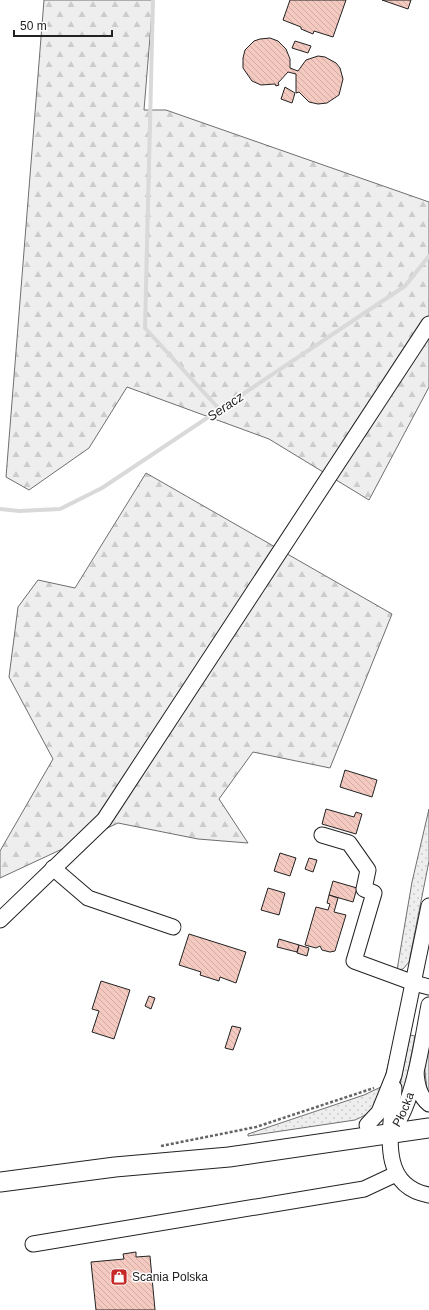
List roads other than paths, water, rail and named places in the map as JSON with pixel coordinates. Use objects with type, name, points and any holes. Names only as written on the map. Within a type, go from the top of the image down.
[{"type":"main road","points":[[0,1182],[115,1167],[229,1157],[394,1125],[429,1115]]},
{"type":"main road","points":[[115,1167],[236,1144],[367,1124],[429,1128]]},
{"type":"street","points":[[0,920],[104,820],[429,324]]},
{"type":"street","points":[[322,835],[350,843],[368,870],[364,889],[374,893],[354,961],[429,987]]},
{"type":"street","points":[[53,868],[88,898],[173,927]]},
{"type":"street","name":"Płocka","points":[[367,1124],[379,1112],[394,1075],[429,906]]},
{"type":"street","name":"Płocka","points":[[394,1125],[416,1072],[429,1005]]},
{"type":"street","name":"Płocka","points":[[416,1072],[418,1087],[424,1099],[429,1104]]},
{"type":"street","name":"Płocka","points":[[394,1075],[394,1125]]},
{"type":"street","points":[[394,1125],[392,1164],[396,1174],[402,1182],[413,1190],[429,1195]]},
{"type":"street","points":[[33,1244],[364,1189],[396,1174]]},
{"type":"waterway","points":[[153,0],[145,328],[220,410]]},
{"type":"waterway","name":"Seracz","points":[[0,509],[19,511],[60,509],[102,488],[405,286],[429,256]]},
{"type":"place","name":"Scania Polska","points":[[119,1277]]}]
